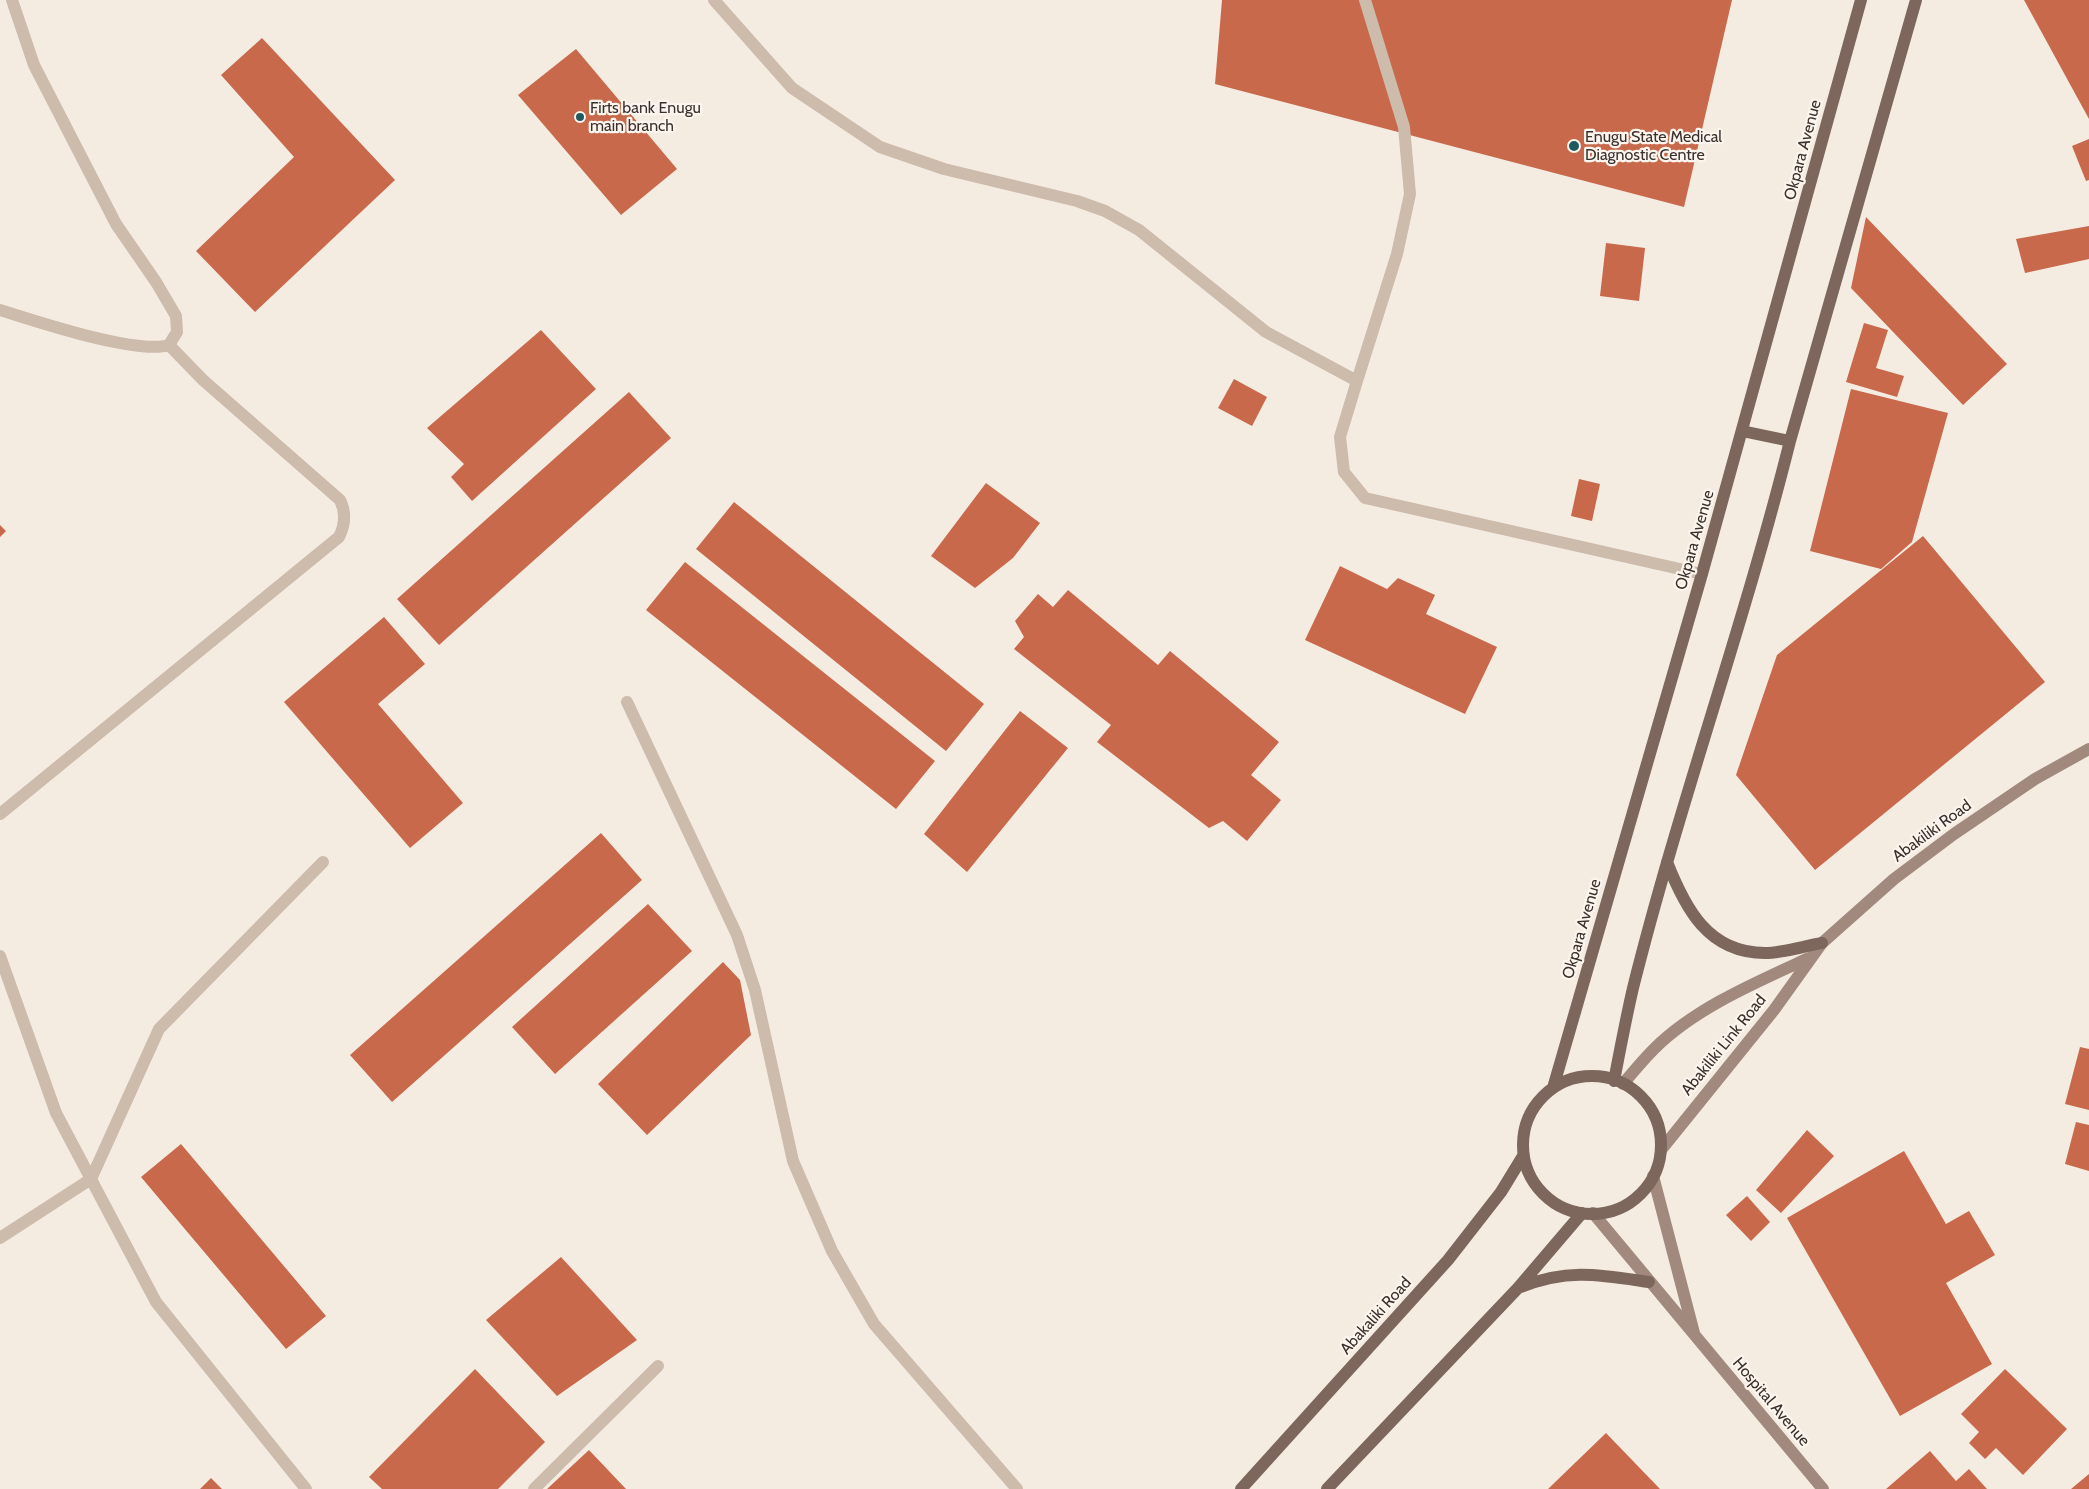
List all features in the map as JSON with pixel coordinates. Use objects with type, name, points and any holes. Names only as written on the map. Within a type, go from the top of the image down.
[{"type":"main road","name":"Okpara Avenue","points":[[1553,1088],[1702,574],[1861,0]]},
{"type":"main road","points":[[1619,1082],[1633,989],[1667,862],[1774,508],[1790,441],[1916,0]]},
{"type":"main road","points":[[1742,431],[1790,441]]},
{"type":"main road","name":"Abakiliki Road","points":[[1810,958],[1822,943],[1894,879],[1954,834],[2034,779],[2089,750]]},
{"type":"main road","points":[[1667,862],[1678,890],[1695,920],[1706,931],[1721,940],[1748,951],[1766,953],[1822,943]]},
{"type":"main road","points":[[1619,1082],[1655,1048],[1695,1017],[1749,986],[1810,958]]},
{"type":"main road","name":"Abakiliki Link Road","points":[[1661,1150],[1774,1010],[1810,958]]},
{"type":"main road","points":[[1595,1076],[1619,1082],[1642,1097],[1649,1106],[1658,1127],[1661,1150],[1653,1176],[1642,1191],[1628,1203],[1611,1210],[1588,1213],[1570,1210],[1548,1198],[1531,1179],[1523,1156],[1523,1133],[1530,1112],[1553,1088],[1562,1082],[1595,1076]]},
{"type":"main road","name":"Abakaliki Road","points":[[1241,1489],[1448,1260],[1501,1192],[1523,1156]]},
{"type":"main road","points":[[1653,1176],[1694,1335]]},
{"type":"main road","points":[[1328,1489],[1588,1213]]},
{"type":"main road","name":"Hospital Avenue","points":[[1588,1213],[1649,1282],[1823,1489]]},
{"type":"main road","points":[[1518,1288],[1541,1279],[1576,1273],[1649,1282]]},
{"type":"street","points":[[0,310],[57,328],[149,348],[169,345],[177,332],[176,316],[156,282],[116,224],[34,65],[12,0]]},
{"type":"street","points":[[714,0],[792,88],[880,147],[944,169],[1077,201],[1105,211],[1139,230],[1266,332],[1357,381]]},
{"type":"street","points":[[1365,0],[1404,127],[1410,194],[1398,254],[1340,437],[1344,472],[1365,498],[1702,574]]},
{"type":"street","points":[[0,814],[339,537],[343,529],[343,507],[340,500],[203,380],[169,345]]},
{"type":"street","points":[[627,702],[737,935],[755,990],[793,1161],[832,1251],[874,1324],[1017,1489]]},
{"type":"street","points":[[0,1238],[91,1178],[159,1029],[323,862]]},
{"type":"street","points":[[0,956],[56,1113],[156,1302],[306,1489]]},
{"type":"street","points":[[534,1489],[658,1366]]},
{"type":"building","name":"Enugu State Medical Diagnostic Centre","points":[[1222,0],[1732,0],[1684,207],[1215,84]]},
{"type":"building","points":[[2024,0],[2089,0],[2089,119]]},
{"type":"building","points":[[262,38],[395,180],[255,312],[196,251],[294,157],[221,75]]},
{"type":"building","points":[[576,49],[677,169],[621,215],[518,95]]},
{"type":"building","points":[[2089,139],[2089,180],[2086,181],[2072,146]]},
{"type":"building","points":[[1866,217],[2007,364],[1963,405],[1851,288]]},
{"type":"building","points":[[2089,226],[2089,259],[2025,273],[2016,239]]},
{"type":"building","points":[[1606,243],[1645,248],[1639,301],[1600,296]]},
{"type":"building","points":[[1864,323],[1888,330],[1876,368],[1904,376],[1897,397],[1846,382]]},
{"type":"building","points":[[541,330],[596,389],[472,501],[451,477],[464,464],[427,428]]},
{"type":"building","points":[[1234,379],[1267,397],[1252,426],[1218,408]]},
{"type":"building","points":[[1851,389],[1948,413],[1912,542],[1881,569],[1810,551]]},
{"type":"building","points":[[629,392],[671,438],[439,645],[397,599]]},
{"type":"building","points":[[1579,479],[1600,484],[1592,521],[1571,516]]},
{"type":"building","points":[[986,483],[1040,523],[1013,558],[975,588],[931,556]]},
{"type":"building","points":[[734,502],[984,704],[946,751],[696,549]]},
{"type":"building","points":[[0,525],[6,531],[0,537]]},
{"type":"building","points":[[1923,536],[2045,682],[1815,870],[1736,775],[1777,655]]},
{"type":"building","points":[[685,562],[935,761],[896,809],[646,610]]},
{"type":"building","points":[[1340,566],[1387,589],[1398,578],[1435,595],[1426,614],[1497,647],[1465,714],[1305,640]]},
{"type":"building","points":[[1068,590],[1158,665],[1170,651],[1279,742],[1251,775],[1281,800],[1247,841],[1223,821],[1209,828],[1097,742],[1111,725],[1014,649],[1024,637],[1015,621],[1038,594],[1053,607]]},
{"type":"building","points":[[384,617],[425,664],[378,704],[463,803],[410,848],[284,702]]},
{"type":"building","points":[[1020,711],[1068,748],[967,872],[924,834]]},
{"type":"building","points":[[601,833],[642,880],[392,1102],[350,1055]]},
{"type":"building","points":[[648,904],[692,951],[555,1074],[512,1027]]},
{"type":"building","points":[[723,962],[740,980],[751,1035],[647,1135],[598,1084]]},
{"type":"building","points":[[2080,1047],[2089,1049],[2089,1110],[2065,1104]]},
{"type":"building","points":[[2076,1122],[2089,1125],[2089,1171],[2065,1164]]},
{"type":"building","points":[[1807,1130],[1834,1156],[1781,1213],[1756,1190]]},
{"type":"building","points":[[181,1144],[326,1316],[286,1349],[141,1177]]},
{"type":"building","points":[[1904,1151],[1946,1224],[1969,1211],[1995,1255],[1946,1283],[1992,1364],[1900,1416],[1787,1218]]},
{"type":"building","points":[[1747,1196],[1770,1222],[1751,1241],[1726,1215]]},
{"type":"building","points":[[561,1257],[637,1340],[557,1396],[486,1320]]},
{"type":"building","points":[[475,1369],[545,1442],[498,1489],[382,1489],[369,1477]]},
{"type":"building","points":[[2005,1369],[2067,1429],[2023,1475],[1996,1448],[1985,1459],[1969,1443],[1979,1432],[1961,1414]]},
{"type":"building","points":[[1606,1433],[1660,1489],[1548,1489]]},
{"type":"building","points":[[589,1450],[626,1489],[547,1489]]},
{"type":"building","points":[[1930,1451],[1956,1481],[1969,1469],[1987,1489],[1886,1489]]},
{"type":"building","points":[[2089,1474],[2089,1489],[2071,1489]]},
{"type":"building","points":[[211,1478],[222,1489],[200,1489]]},
{"type":"place","name":"Firts bank Enugu main branch","points":[[580,117]]},
{"type":"place","name":"Enugu State Medical Diagnostic Centre","points":[[1574,146]]}]
